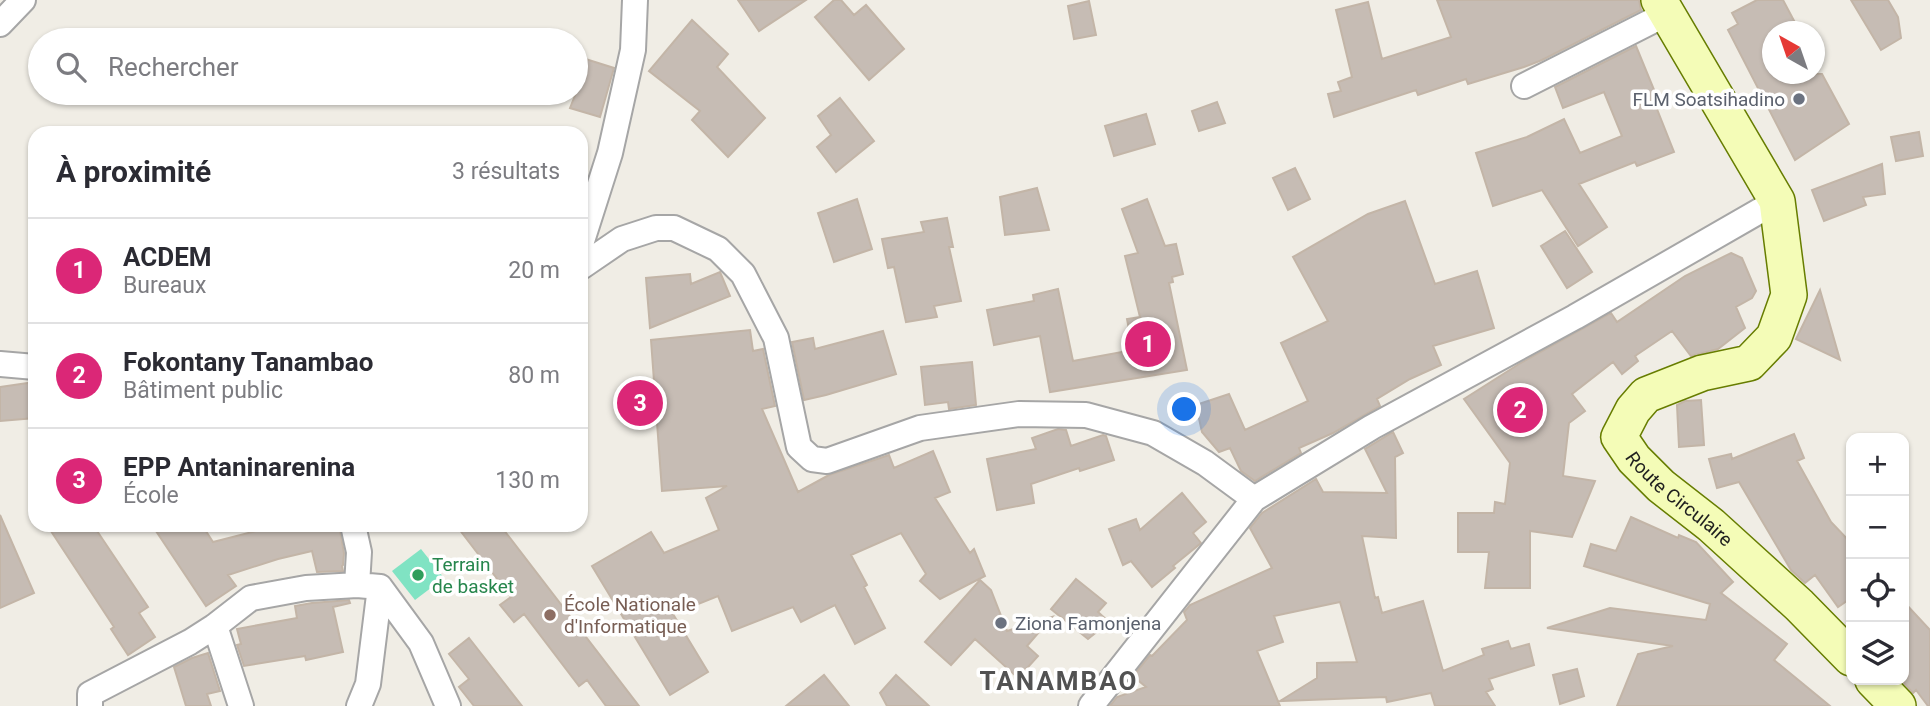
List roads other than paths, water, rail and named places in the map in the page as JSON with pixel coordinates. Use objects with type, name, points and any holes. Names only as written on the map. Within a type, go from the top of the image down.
[{"type":"street","points":[[0,23],[23,0]]},
{"type":"street","points":[[588,222],[610,153],[633,50],[635,0]]},
{"type":"street","points":[[1524,86],[1663,7]]},
{"type":"street","name":"Route Circulaire","points":[[1663,7],[1777,201],[1788,295],[1774,337],[1749,363],[1702,373],[1646,395],[1633,410],[1619,437],[1634,459],[1661,486],[1711,525],[1799,605],[1846,653]]},
{"type":"street","points":[[1091,706],[1254,499],[1372,427],[1575,317],[1777,201]]},
{"type":"street","points":[[588,262],[622,239],[656,229],[674,228],[718,249],[743,274],[776,338],[799,447],[812,459],[827,461],[920,428],[1019,414],[1086,415],[1153,433],[1205,463],[1254,499]]},
{"type":"street","points":[[0,364],[28,366]]},
{"type":"street","points":[[355,532],[369,586],[368,684],[359,706]]},
{"type":"street","points":[[90,706],[90,694],[190,642],[251,598],[306,588],[369,586],[421,643],[448,706]]},
{"type":"street","points":[[215,626],[241,706]]},
{"type":"street","points":[[1877,685],[1898,706]]},
{"type":"place","name":"FLM Soatsihadino","points":[[1799,99]]},
{"type":"place","name":"ACDEM","points":[[1148,344]]},
{"type":"place","name":"EPP Antaninarenina","points":[[640,403]]},
{"type":"place","name":"Fokontany Tanambao","points":[[1520,410]]},
{"type":"place","name":"Terrain de basket","points":[[418,575]]},
{"type":"place","name":"École Nationale d'Informatique","points":[[550,615]]},
{"type":"place","name":"Ziona Famonjena","points":[[1001,623]]},
{"type":"district","name":"TANAMBAO","points":[[1059,681]]}]
